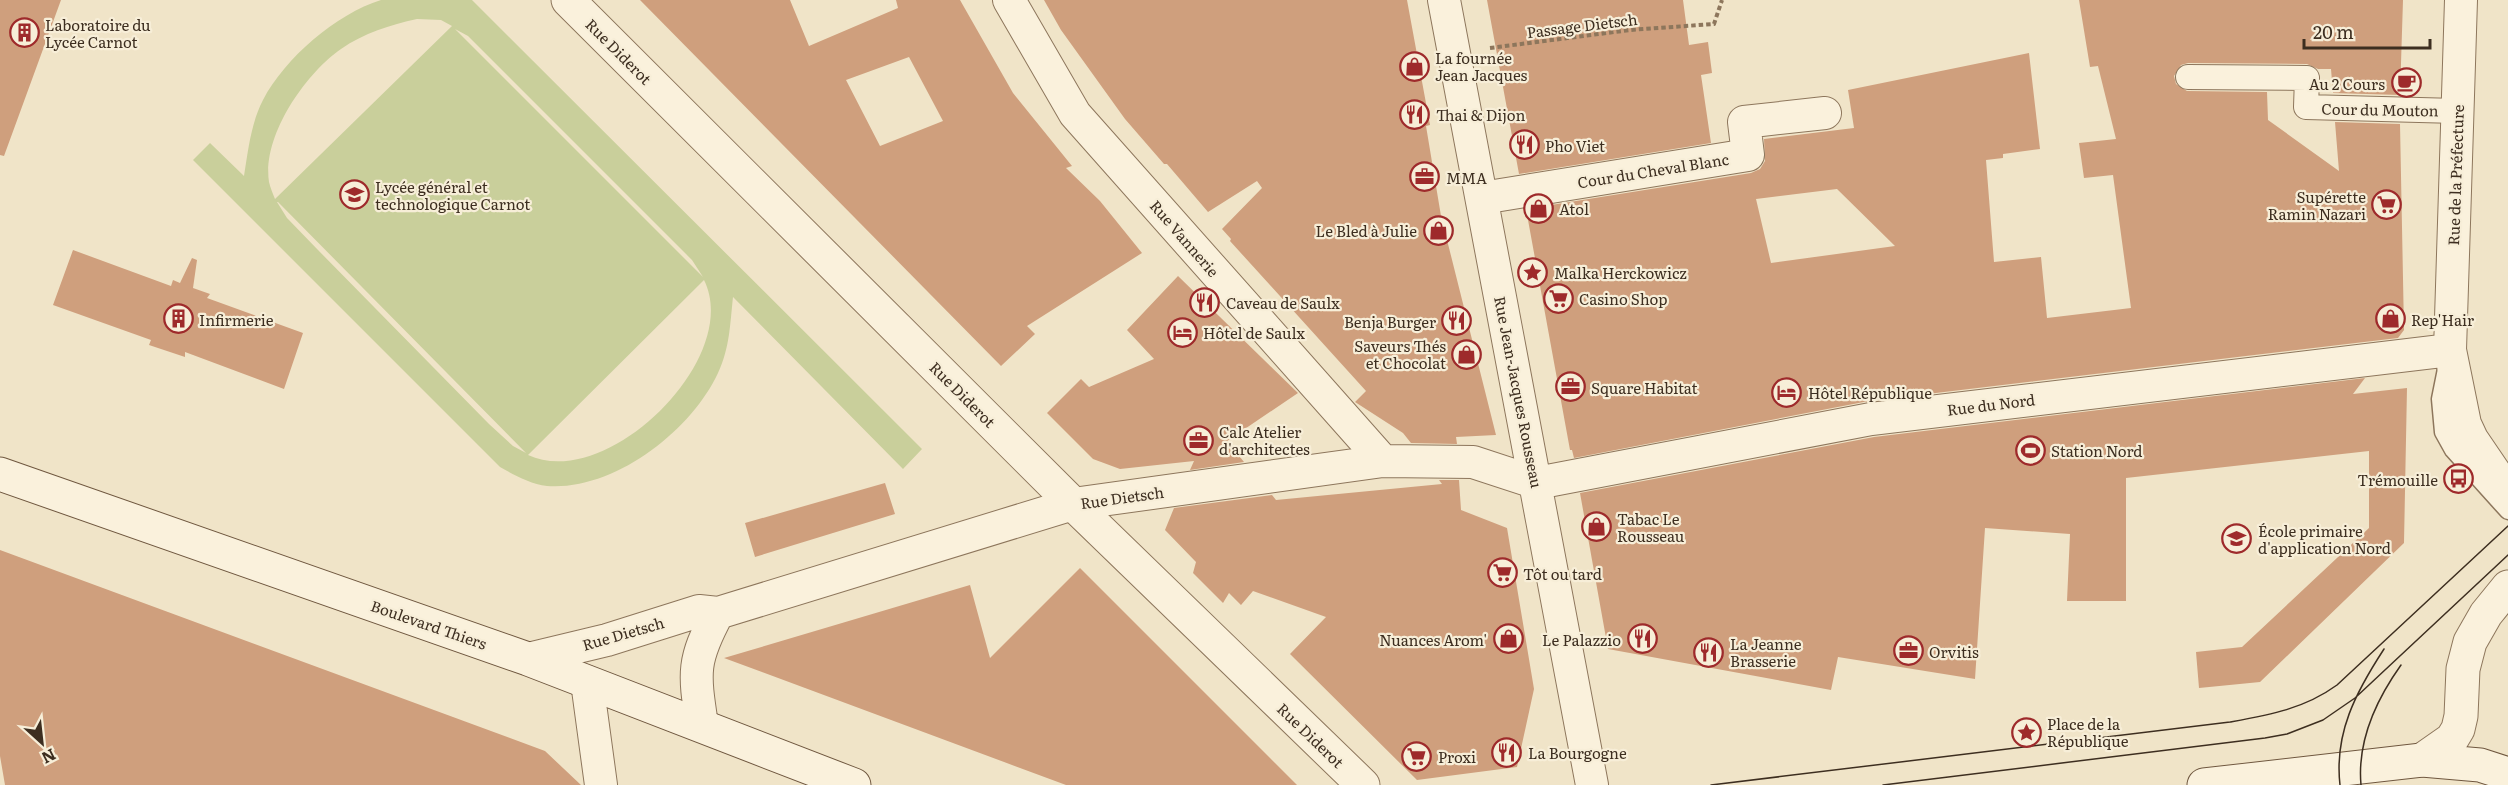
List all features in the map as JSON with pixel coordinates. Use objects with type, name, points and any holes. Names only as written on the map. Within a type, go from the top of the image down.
[{"type":"street","name":"Rue Diderot","points":[[568,0],[1073,504],[1363,785]]},
{"type":"street","name":"Rue Vannerie","points":[[1009,0],[1076,114],[1383,461]]},
{"type":"street","name":"Rue Jean-Jacques Rousseau","points":[[1444,0],[1592,785]]},
{"type":"street","name":"Rue de la Préfecture","points":[[2461,0],[2450,350],[2465,424],[2472,439],[2508,492]]},
{"type":"street","name":"Cour du Mouton","points":[[2188,77],[2307,78],[2306,107],[2457,111]]},
{"type":"street","name":"Cour du Cheval Blanc","points":[[1482,198],[1748,154],[1744,122],[1825,113]]},
{"type":"street","name":"Rue du Nord","points":[[1536,483],[1871,418],[2450,350]]},
{"type":"street","name":"Rue Dietsch","points":[[528,659],[607,640],[699,611],[718,613],[1073,504],[1383,461],[1473,462],[1536,483]]},
{"type":"street","name":"Boulevard Thiers","points":[[0,474],[528,659],[854,785]]},
{"type":"street","points":[[2422,760],[2451,739],[2458,729],[2461,716],[2463,669],[2470,642],[2486,614],[2508,587]]},
{"type":"street","points":[[702,725],[695,675],[701,644],[718,613]]},
{"type":"street","points":[[586,682],[601,785]]},
{"type":"street","points":[[2204,785],[2342,776],[2422,760],[2480,765],[2508,774]]},
{"type":"lane","name":"Rue de la Préfecture","points":[[2450,350],[2440,399],[2443,432],[2453,450],[2508,511]]},
{"type":"path","name":"Passage Dietsch","points":[[1453,51],[1630,30],[1713,24],[1722,0]]},
{"type":"green space","points":[[381,0],[472,0],[922,449],[903,469],[733,297],[727,345],[718,373],[706,395],[689,416],[670,436],[648,453],[598,479],[572,485],[541,485],[522,479],[500,467],[193,160],[210,143],[244,176],[250,137],[263,100],[273,84],[284,69],[313,40],[364,7]],"holes":[[[417,19],[441,20],[452,26],[275,199],[269,182],[269,164],[272,145],[289,108],[327,60],[350,43],[387,27]],[[455,29],[468,36],[692,260],[703,277]],[[277,202],[526,453],[513,446],[489,424],[287,218]],[[704,280],[711,311],[704,345],[686,379],[660,411],[629,436],[594,454],[560,461],[528,455]]]},
{"type":"building","points":[[0,0],[61,0],[4,156],[0,155]]},
{"type":"building","points":[[640,0],[790,0],[809,46],[898,8],[896,0],[960,0],[1013,93],[1072,166],[1066,168],[1100,201],[1142,253],[1027,326],[1035,334],[1001,366]],"holes":[[[909,57],[943,121],[880,146],[846,80]]]},
{"type":"building","points":[[1044,0],[1407,0],[1430,125],[1426,126],[1441,216],[1496,435],[1456,437],[1457,444],[1411,443],[1403,433],[1355,402],[1366,391],[1230,241],[1231,239],[1222,229],[1262,188],[1257,181],[1208,212],[1125,119],[1061,30]]},
{"type":"building","points":[[1487,0],[1683,0],[1689,45],[1708,42],[1712,73],[1701,75],[1711,143],[1519,174]]},
{"type":"building","points":[[2079,0],[2403,0],[2400,95],[2333,93],[2331,69],[2318,69],[2307,64],[2188,63],[2181,65],[2174,76],[2176,84],[2187,91],[2267,92],[2268,120],[2339,171],[2335,122],[2400,124],[2404,330],[2398,338],[1869,401],[1574,458],[1570,450],[1526,209],[1751,173],[1760,169],[1765,161],[1764,139],[1854,128],[1848,90],[2029,53],[2040,149],[2003,154],[2003,158],[1986,160],[1994,262],[2041,257],[2047,318],[2131,308],[2113,175],[2084,178],[2079,143],[2116,139],[2098,66],[2090,67]],"holes":[[[1837,189],[1895,246],[1771,263],[1756,199]]]},
{"type":"building","name":"Infirmerie","points":[[73,250],[171,286],[173,280],[180,283],[192,258],[197,260],[193,288],[210,294],[207,298],[303,333],[284,389],[185,352],[185,357],[149,345],[151,340],[53,305]]},
{"type":"building","points":[[1178,276],[1298,393],[1227,441],[1244,462],[1190,470],[1194,461],[1120,469],[1093,459],[1047,413],[1081,379],[1089,387],[1154,359],[1127,330]]},
{"type":"building","points":[[2365,378],[2353,394],[2407,388],[2404,543],[2260,682],[2199,688],[2196,652],[2242,647],[2369,528],[2369,451],[2126,478],[2126,601],[2067,601],[2070,534],[1985,528],[1975,679],[1838,657],[1831,690],[1608,649],[1580,493],[1874,437]]},
{"type":"building","points":[[1439,480],[1459,480],[1461,510],[1507,528],[1534,689],[1517,767],[1417,780],[1290,654],[1326,617],[1253,591],[1241,605],[1229,593],[1223,603],[1193,573],[1196,562],[1165,530],[1174,508],[1272,495],[1276,500],[1442,484]]},
{"type":"building","points":[[885,483],[895,514],[755,557],[745,523]]},
{"type":"building","points":[[0,550],[545,751],[581,785],[5,785],[0,756]]},
{"type":"building","points":[[1080,568],[1297,785],[1066,785],[724,658],[970,585],[990,658]]},
{"type":"tram line","points":[[1711,785],[2230,722],[2286,710],[2312,700],[2337,685],[2508,526]]},
{"type":"tram line","points":[[1883,785],[2287,734],[2323,720],[2355,698],[2508,555]]},
{"type":"tram line","points":[[2340,785],[2340,748],[2349,714],[2364,681],[2384,649]]},
{"type":"tram line","points":[[2361,785],[2365,737],[2376,707],[2401,665]]},
{"type":"place","name":"Laboratoire du Lycée Carnot","points":[[24,33]]},
{"type":"place","name":"La fournée Jean Jacques","points":[[1414,66]]},
{"type":"place","name":"Au 2 Cours","points":[[2406,83]]},
{"type":"place","name":"Thai & Dijon","points":[[1415,114]]},
{"type":"place","name":"Pho Viet","points":[[1524,145]]},
{"type":"place","name":"MMA","points":[[1425,177]]},
{"type":"place","name":"Lycée général et technologique Carnot","points":[[354,195]]},
{"type":"place","name":"Supérette Ramin Nazari","points":[[2387,205]]},
{"type":"place","name":"Atol","points":[[1538,208]]},
{"type":"place","name":"Le Bled à Julie","points":[[1438,230]]},
{"type":"place","name":"Malka Herckowicz","points":[[1533,272]]},
{"type":"place","name":"Casino Shop","points":[[1558,298]]},
{"type":"place","name":"Caveau de Saulx","points":[[1205,302]]},
{"type":"place","name":"Infirmerie","points":[[178,319]]},
{"type":"place","name":"Rep'Hair","points":[[2390,319]]},
{"type":"place","name":"Benja Burger","points":[[1457,321]]},
{"type":"place","name":"Hôtel de Saulx","points":[[1182,332]]},
{"type":"place","name":"Saveurs Thés et Chocolat","points":[[1467,354]]},
{"type":"place","name":"Square Habitat","points":[[1570,387]]},
{"type":"place","name":"Hôtel République","points":[[1787,392]]},
{"type":"place","name":"Calc Atelier d'architectes","points":[[1198,440]]},
{"type":"place","name":"Station Nord","points":[[2030,450]]},
{"type":"place","name":"Trémouille","points":[[2459,479]]},
{"type":"place","name":"Tabac Le Rousseau","points":[[1596,527]]},
{"type":"place","name":"École primaire d'application Nord","points":[[2237,539]]},
{"type":"place","name":"Tôt ou tard","points":[[1502,573]]},
{"type":"place","name":"Nuances Arom'","points":[[1508,639]]},
{"type":"place","name":"Le Palazzio","points":[[1642,639]]},
{"type":"place","name":"Orvitis","points":[[1908,651]]},
{"type":"place","name":"La Jeanne Brasserie","points":[[1709,652]]},
{"type":"place","name":"Place de la République","points":[[2026,732]]},
{"type":"place","name":"La Bourgogne","points":[[1507,752]]},
{"type":"place","name":"Proxi","points":[[1417,756]]}]
